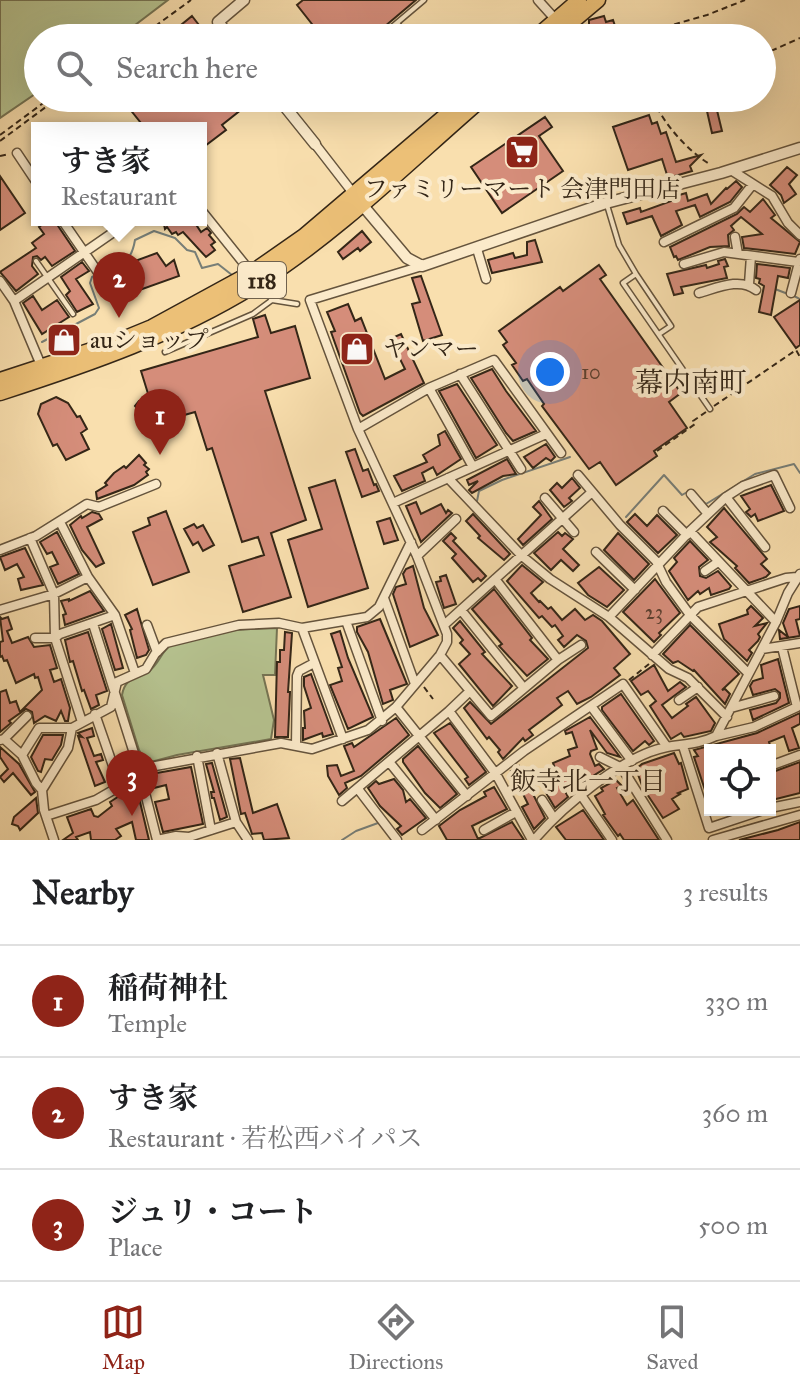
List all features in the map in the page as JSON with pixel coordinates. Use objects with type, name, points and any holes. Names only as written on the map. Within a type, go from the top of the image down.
[{"type":"highway","points":[[551,24],[579,0]]},
{"type":"highway","points":[[570,24],[598,0]]},
{"type":"highway","name":"118","points":[[0,380],[118,354],[158,338],[312,245],[449,112]]},
{"type":"highway","name":"118","points":[[357,198],[465,112]]},
{"type":"highway","name":"118","points":[[0,393],[44,372]]},
{"type":"street","points":[[220,24],[218,22],[244,0]]},
{"type":"street","points":[[538,0],[556,20]]},
{"type":"street","points":[[289,112],[407,258],[422,266]]},
{"type":"street","points":[[46,816],[96,800],[140,772],[197,756],[281,743],[312,749],[368,730],[396,707],[440,655],[447,638],[444,625],[411,542],[358,429],[310,300],[477,249],[606,203],[800,148]]},
{"type":"street","points":[[17,153],[31,174]]},
{"type":"street","points":[[726,171],[772,196],[788,223],[800,235]]},
{"type":"street","points":[[664,242],[734,208],[753,184]]},
{"type":"street","points":[[207,218],[255,278]]},
{"type":"street","points":[[66,226],[100,276]]},
{"type":"street","points":[[14,301],[120,226]]},
{"type":"street","points":[[735,237],[738,254]]},
{"type":"street","points":[[477,249],[486,279]]},
{"type":"street","points":[[684,264],[724,252],[799,260],[791,293]]},
{"type":"street","points":[[699,293],[731,284],[752,287],[751,256]]},
{"type":"street","points":[[0,281],[14,301],[44,372]]},
{"type":"street","points":[[358,429],[429,388],[494,360],[561,453]]},
{"type":"street","points":[[460,374],[521,469]]},
{"type":"street","points":[[429,388],[473,467]]},
{"type":"street","points":[[393,503],[546,434]]},
{"type":"street","points":[[578,475],[658,565],[674,595],[690,615],[748,673]]},
{"type":"street","points":[[609,617],[688,533],[726,497],[743,486],[774,475],[790,508]]},
{"type":"street","points":[[448,478],[522,556],[550,579],[609,617],[654,656],[698,687],[727,717]]},
{"type":"street","points":[[0,550],[30,538],[87,504],[99,507],[156,484]]},
{"type":"street","points":[[444,625],[592,492]]},
{"type":"street","points":[[691,494],[708,514]]},
{"type":"street","points":[[726,497],[765,547]]},
{"type":"street","points":[[545,498],[574,532]]},
{"type":"street","points":[[663,511],[776,622]]},
{"type":"street","points":[[417,556],[456,519]]},
{"type":"street","points":[[60,522],[88,577],[115,615],[135,673]]},
{"type":"street","points":[[30,538],[54,594],[55,638],[82,722]]},
{"type":"street","points":[[22,755],[39,728],[72,728],[111,707],[117,682],[146,669],[166,643],[239,625],[279,623],[302,628],[367,617],[379,607],[411,542]]},
{"type":"street","points":[[596,552],[635,590]]},
{"type":"street","points":[[705,571],[718,562]]},
{"type":"street","points":[[654,656],[698,607],[799,576]]},
{"type":"street","points":[[716,736],[799,576]]},
{"type":"street","points":[[0,610],[54,594],[88,577]]},
{"type":"street","points":[[495,579],[558,660]]},
{"type":"street","points":[[384,598],[417,682]]},
{"type":"street","points":[[461,610],[523,687]]},
{"type":"street","points":[[35,638],[55,638],[115,615]]},
{"type":"street","points":[[346,621],[382,721]]},
{"type":"street","points":[[93,624],[140,772],[157,840],[189,837],[236,822]]},
{"type":"street","points":[[147,625],[157,652]]},
{"type":"street","points":[[302,628],[343,739]]},
{"type":"street","points":[[762,649],[800,643]]},
{"type":"street","points":[[440,655],[491,716],[523,687],[581,645]]},
{"type":"street","points":[[449,711],[496,774],[533,840],[553,817],[632,761],[667,747],[683,746],[754,727],[797,707],[796,685],[782,647]]},
{"type":"street","points":[[296,746],[297,676],[299,671],[314,663]]},
{"type":"street","points":[[422,830],[564,723],[623,684],[667,747]]},
{"type":"street","points":[[679,700],[698,687]]},
{"type":"street","points":[[342,801],[390,763],[470,691]]},
{"type":"street","points":[[731,708],[774,696]]},
{"type":"street","points":[[591,706],[632,761]]},
{"type":"street","points":[[396,707],[467,796]]},
{"type":"street","points":[[95,714],[120,786]]},
{"type":"street","points":[[27,716],[2,740],[22,755],[42,790],[54,840]]},
{"type":"street","points":[[42,790],[68,748],[72,728]]},
{"type":"street","points":[[683,746],[704,812]]},
{"type":"street","points":[[217,753],[236,822],[248,840]]},
{"type":"street","points":[[776,764],[800,755]]},
{"type":"street","points":[[197,756],[211,830]]},
{"type":"street","points":[[600,757],[622,768],[667,840]]},
{"type":"street","points":[[390,763],[436,820]]},
{"type":"street","points":[[358,789],[397,840]]},
{"type":"street","points":[[581,795],[612,840]]},
{"type":"street","points":[[542,800],[553,817]]},
{"type":"street","points":[[776,807],[800,802]]},
{"type":"street","points":[[484,830],[516,812]]},
{"type":"street","points":[[715,840],[800,815]]},
{"type":"street","points":[[705,816],[709,828],[745,816]]},
{"type":"lane","points":[[397,23],[424,0]]},
{"type":"lane","points":[[606,203],[619,245],[671,326],[659,334]]},
{"type":"lane","points":[[36,261],[73,314]]},
{"type":"lane","points":[[636,274],[623,283],[710,409]]},
{"type":"lane","points":[[255,278],[272,300],[297,304]]},
{"type":"lane","points":[[165,352],[253,314],[272,300]]},
{"type":"path","points":[[159,24],[191,0]]},
{"type":"path","points":[[675,24],[745,0]]},
{"type":"path","points":[[776,49],[800,38]]},
{"type":"path","points":[[0,135],[31,112]]},
{"type":"path","points":[[0,141],[39,112]]},
{"type":"path","points":[[660,112],[695,154],[726,171]]},
{"type":"path","points":[[657,451],[695,424],[693,421],[796,350],[800,357]]},
{"type":"path","points":[[623,684],[654,656]]},
{"type":"path","points":[[417,682],[433,699]]},
{"type":"green space","points":[[0,0],[168,0],[136,24],[24,24],[24,102],[0,118]]},
{"type":"green space","points":[[277,628],[275,675],[263,675],[274,720],[271,739],[145,761],[122,695],[128,682],[152,669],[168,647],[183,639],[223,631]]},
{"type":"building","points":[[303,0],[416,0],[388,24],[312,24],[297,5]]},
{"type":"building","points":[[192,16],[198,24],[182,24]]},
{"type":"building","points":[[604,16],[606,22],[613,20],[614,24],[589,24],[589,20]]},
{"type":"building","points":[[132,112],[238,112],[222,125],[226,130],[207,144],[207,122],[140,122]]},
{"type":"building","points":[[707,112],[717,112],[722,131],[712,133]]},
{"type":"building","points":[[649,115],[652,124],[657,122],[661,134],[666,132],[676,162],[701,155],[690,166],[692,171],[668,178],[662,159],[628,170],[613,127]]},
{"type":"building","name":"ファミリーマート 会津門田店","points":[[545,117],[552,127],[539,136],[563,171],[502,213],[471,167]]},
{"type":"building","points":[[787,167],[797,175],[789,184],[796,194],[784,203],[781,195],[770,185]]},
{"type":"building","points":[[0,176],[25,213],[0,230]]},
{"type":"building","points":[[736,181],[742,187],[730,202],[700,217],[695,205],[676,211],[682,225],[661,236],[652,216],[627,224],[623,213],[640,208],[641,212],[686,193],[688,201],[707,194],[711,204]]},
{"type":"building","points":[[763,199],[775,215],[771,218],[800,242],[795,254],[744,248],[742,237],[762,234],[741,217],[731,226],[734,230],[728,235],[729,246],[710,247],[678,260],[674,257],[670,247],[737,214],[744,207],[750,212]]},
{"type":"building","points":[[58,226],[75,251],[52,266],[45,257],[41,260],[33,257],[32,266],[38,274],[16,291],[0,272],[36,248],[32,243],[44,234],[39,227]]},
{"type":"building","points":[[164,226],[197,226],[201,232],[207,228],[215,242],[211,245],[215,250],[206,257],[183,232],[172,234],[167,227],[165,229]]},
{"type":"building","points":[[362,231],[371,242],[343,259],[338,252]]},
{"type":"building","points":[[535,240],[542,262],[492,273],[488,260],[513,253],[515,258],[527,255],[527,242]]},
{"type":"building","points":[[157,253],[166,266],[174,260],[179,276],[134,292],[123,276],[128,274],[124,265]]},
{"type":"building","points":[[725,259],[727,278],[681,287],[683,293],[674,295],[667,274],[706,265],[707,268]]},
{"type":"building","points":[[82,262],[89,271],[76,279],[93,304],[77,312],[66,295],[70,291],[61,277]]},
{"type":"building","points":[[757,264],[790,268],[788,278],[778,276],[771,315],[759,312],[764,286],[756,278]]},
{"type":"building","points":[[599,265],[606,275],[600,279],[681,393],[669,402],[687,428],[654,451],[657,456],[616,485],[600,462],[589,469],[542,406],[544,404],[527,379],[523,381],[512,365],[516,363],[503,345],[507,342],[499,331],[560,287],[563,291]]},
{"type":"building","points":[[421,276],[442,335],[423,341],[412,304],[420,302],[412,278]]},
{"type":"building","points":[[33,296],[42,310],[57,300],[69,317],[42,334],[23,303]]},
{"type":"building","points":[[800,300],[800,345],[796,348],[774,317]]},
{"type":"building","points":[[348,304],[355,321],[361,318],[385,379],[405,369],[390,339],[401,334],[424,383],[363,416],[331,332],[335,331],[327,312]]},
{"type":"building","points":[[265,315],[271,333],[295,326],[310,378],[265,391],[306,520],[271,533],[291,597],[243,612],[229,566],[264,555],[258,537],[242,542],[212,448],[207,450],[195,412],[156,423],[152,407],[141,413],[135,406],[139,401],[150,400],[141,371],[258,337],[253,319]]},
{"type":"building","points":[[492,369],[536,431],[513,441],[506,433],[471,378]]},
{"type":"building","points":[[457,384],[497,445],[476,458],[439,391]]},
{"type":"building","points":[[56,397],[68,403],[87,429],[81,433],[89,449],[66,460],[57,444],[53,446],[38,414],[41,404]]},
{"type":"building","points":[[445,431],[461,459],[437,475],[433,467],[422,473],[425,481],[402,491],[394,476],[427,462],[423,455],[440,445],[438,435]]},
{"type":"building","points":[[546,444],[555,457],[551,461],[546,458],[533,468],[524,457]]},
{"type":"building","points":[[355,449],[363,471],[368,469],[379,491],[362,497],[346,452]]},
{"type":"building","points":[[139,455],[149,469],[146,472],[148,475],[134,485],[97,499],[96,492],[107,485],[105,483],[114,473],[124,466],[126,468]]},
{"type":"building","points":[[507,459],[516,474],[503,476],[472,493],[469,490],[478,481],[469,485],[467,480]]},
{"type":"building","points":[[572,478],[580,488],[564,507],[550,490],[557,483],[562,488]]},
{"type":"building","points":[[335,480],[368,588],[308,607],[288,540],[322,529],[309,488]]},
{"type":"building","points":[[771,485],[784,511],[758,521],[755,514],[751,517],[746,512],[750,509],[741,496]]},
{"type":"building","points":[[539,501],[552,519],[523,545],[518,539],[541,515],[533,507]]},
{"type":"building","points":[[416,502],[421,514],[441,504],[446,513],[448,510],[452,513],[421,542],[406,506]]},
{"type":"building","points":[[724,508],[767,559],[761,564],[770,573],[766,577],[749,583],[735,568],[737,566],[710,542],[717,537],[707,527]]},
{"type":"building","points":[[166,511],[189,572],[153,585],[133,532],[150,525],[148,518]]},
{"type":"building","points":[[92,512],[102,519],[87,527],[104,563],[96,567],[82,550],[70,525]]},
{"type":"building","points":[[473,514],[510,554],[504,560],[478,538],[480,536],[466,521]]},
{"type":"building","points":[[635,514],[647,526],[657,515],[677,535],[658,553],[627,522]]},
{"type":"building","points":[[390,518],[398,540],[384,544],[377,522]]},
{"type":"building","points":[[194,524],[197,528],[203,525],[214,545],[203,551],[198,542],[193,545],[184,529]]},
{"type":"building","points":[[57,532],[79,574],[58,584],[50,567],[58,564],[52,552],[47,554],[40,542]]},
{"type":"building","points":[[558,532],[573,539],[563,549],[579,565],[573,571],[561,560],[551,570],[534,553]]},
{"type":"building","points":[[451,533],[456,538],[453,541],[486,576],[481,581],[478,578],[473,582],[452,558],[456,554],[443,541]]},
{"type":"building","points":[[618,533],[649,564],[634,580],[604,550]]},
{"type":"building","points":[[690,541],[708,560],[699,567],[700,576],[706,578],[718,571],[731,586],[729,589],[711,595],[709,588],[700,594],[698,591],[688,600],[669,571],[677,562],[674,558]]},
{"type":"building","points":[[25,548],[43,585],[21,590],[18,579],[24,577],[17,564],[5,570],[0,557]]},
{"type":"building","points":[[522,565],[543,582],[531,593],[539,602],[548,609],[551,607],[562,620],[575,609],[585,620],[593,615],[630,654],[614,668],[620,675],[591,697],[577,704],[568,691],[557,698],[562,705],[529,730],[533,735],[525,741],[523,738],[503,759],[498,752],[500,750],[489,737],[487,739],[464,708],[470,702],[491,724],[588,648],[586,641],[577,635],[564,647],[558,640],[563,636],[555,625],[552,627],[542,616],[539,618],[507,581]]},
{"type":"building","points":[[413,566],[424,608],[438,635],[410,647],[393,594],[396,587],[406,584],[403,574]]},
{"type":"building","points":[[599,567],[624,590],[607,607],[588,595],[578,583]]},
{"type":"building","points":[[446,575],[456,604],[444,608],[436,582]]},
{"type":"building","points":[[655,579],[680,613],[654,642],[623,612]]},
{"type":"building","points":[[494,589],[532,638],[530,640],[548,659],[527,676],[499,646],[502,644],[472,609]]},
{"type":"building","points":[[90,591],[104,611],[65,625],[63,615],[66,614],[61,601],[69,601]]},
{"type":"building","points":[[751,606],[763,618],[755,626],[767,623],[758,634],[758,641],[749,650],[752,653],[747,661],[724,639],[719,624],[748,614]]},
{"type":"building","points":[[800,606],[800,619],[796,620],[800,636],[780,639],[779,630],[788,637],[783,623],[789,609]]},
{"type":"building","points":[[137,609],[149,650],[146,655],[137,658],[132,629],[125,615]]},
{"type":"building","points":[[0,617],[8,617],[12,629],[7,631],[12,643],[28,637],[34,647],[50,645],[57,668],[50,670],[54,682],[61,679],[70,708],[68,721],[65,721],[61,711],[56,721],[45,716],[34,723],[32,712],[26,709],[0,732],[0,692],[6,690],[10,703],[16,701],[20,712],[42,690],[34,674],[16,683],[7,660],[0,657],[0,642],[3,641]]},
{"type":"building","points":[[380,619],[407,684],[390,690],[393,700],[383,704],[368,652],[357,632],[357,627]]},
{"type":"building","points":[[460,621],[485,652],[482,654],[512,686],[493,706],[459,664],[470,654],[453,628]]},
{"type":"building","points":[[111,624],[123,668],[115,670],[102,629]]},
{"type":"building","points":[[690,625],[739,674],[722,690],[730,694],[725,704],[694,670],[678,661],[673,663],[663,654]]},
{"type":"building","points":[[340,631],[373,717],[348,729],[330,685],[342,681],[338,668],[342,667],[331,634]]},
{"type":"building","points":[[88,632],[107,691],[96,695],[99,705],[91,709],[73,661],[70,662],[65,640]]},
{"type":"building","points":[[285,632],[292,633],[288,737],[275,737],[277,662],[280,662],[280,650],[284,650]]},
{"type":"building","points":[[778,659],[789,703],[753,720],[750,710],[776,703],[780,698],[780,693],[775,689],[753,695],[750,686],[753,681],[763,678],[761,665]]},
{"type":"building","points":[[654,665],[668,691],[680,682],[686,687],[662,705],[672,718],[696,697],[715,723],[711,731],[684,737],[681,733],[671,739],[650,706],[656,701],[648,691],[641,695],[631,681]]},
{"type":"building","points":[[311,674],[333,734],[323,737],[322,733],[303,740],[304,711],[311,708],[304,677]]},
{"type":"building","points":[[621,694],[654,741],[649,745],[645,741],[633,751],[602,710]]},
{"type":"building","points":[[800,713],[800,724],[792,728],[799,748],[789,751],[784,736],[770,744],[716,744],[757,733]]},
{"type":"building","points":[[590,717],[620,757],[607,753],[590,730],[597,749],[590,754],[595,766],[599,764],[604,769],[581,786],[565,791],[568,797],[555,808],[542,786],[559,778],[553,763],[570,756],[568,750],[577,747],[572,732],[566,734],[565,731]]},
{"type":"building","points":[[396,718],[409,735],[361,776],[345,783],[347,788],[339,795],[328,776],[327,766],[337,765],[341,776],[354,771],[344,746],[352,743],[354,747]]},
{"type":"building","points":[[450,723],[486,772],[469,785],[465,779],[468,777],[434,733]]},
{"type":"building","points":[[92,728],[94,736],[87,738],[94,756],[101,754],[103,760],[96,762],[105,782],[95,786],[78,736],[82,737],[78,733]]},
{"type":"building","points":[[43,735],[63,735],[61,745],[52,760],[45,759],[41,772],[31,757]]},
{"type":"building","points":[[418,746],[457,794],[440,808],[403,762]]},
{"type":"building","points":[[0,747],[19,764],[35,792],[31,795],[13,773],[4,782],[0,777],[8,769],[0,757]]},
{"type":"building","points":[[704,747],[704,787],[694,757],[698,756],[694,750]]},
{"type":"building","points":[[674,753],[681,763],[688,789],[672,799],[679,809],[663,818],[643,788],[636,769]]},
{"type":"building","points":[[240,758],[253,813],[277,804],[289,838],[264,840],[262,833],[252,834],[245,813],[241,814],[230,759]]},
{"type":"building","points":[[800,762],[800,793],[776,799],[776,771]]},
{"type":"building","points":[[212,763],[227,817],[220,820],[212,798],[211,792],[214,792],[206,764]]},
{"type":"building","points":[[519,766],[545,818],[534,829],[522,807],[528,804],[521,790],[514,793],[511,786],[519,782],[511,771]]},
{"type":"building","points":[[191,767],[203,824],[163,832],[155,802],[169,799],[166,785],[154,788],[151,774]]},
{"type":"building","points":[[394,779],[403,790],[406,802],[410,799],[426,818],[402,835],[397,829],[401,826],[380,806],[368,788],[376,781],[379,784]]},
{"type":"building","points":[[616,780],[622,786],[617,788],[627,805],[633,800],[659,840],[624,840],[620,834],[618,836],[603,815],[595,796],[603,791],[601,788]]},
{"type":"building","points":[[136,785],[149,840],[136,840],[132,822],[116,829],[121,836],[115,840],[91,840],[90,832],[76,837],[78,840],[63,840],[73,833],[67,817],[91,809],[98,817],[112,806],[110,802]]},
{"type":"building","points":[[494,787],[507,809],[472,826],[478,839],[512,822],[524,840],[447,840],[439,826],[486,796],[484,792]]},
{"type":"building","points":[[36,798],[38,813],[20,830],[12,824],[14,817]]},
{"type":"building","points":[[583,810],[604,840],[566,840],[556,827]]},
{"type":"building","points":[[800,822],[800,840],[739,840],[778,830]]},
{"type":"waterway","points":[[102,272],[128,258],[135,240],[154,231],[175,238],[187,250],[195,252],[202,268],[218,264],[232,275]]},
{"type":"waterway","points":[[42,342],[95,314],[99,308],[90,283],[96,275]]},
{"type":"waterway","points":[[775,289],[788,294]]},
{"type":"waterway","points":[[794,296],[800,299]]},
{"type":"waterway","points":[[477,501],[479,491],[502,480],[570,457]]},
{"type":"waterway","points":[[699,498],[706,504],[755,474],[794,464],[800,473]]},
{"type":"waterway","points":[[626,517],[664,475],[682,495],[689,491]]},
{"type":"waterway","points":[[732,830],[783,816]]},
{"type":"waterway","points":[[342,840],[378,823]]},
{"type":"place","name":"ファミリーマート 会津門田店","points":[[522,152]]},
{"type":"place","name":"すき家","points":[[119,318]]},
{"type":"place","name":"auショップ","points":[[64,340]]},
{"type":"place","name":"ヤンマー","points":[[357,349]]},
{"type":"place","name":"稲荷神社","points":[[160,455]]},
{"type":"place","name":"ジュリ・コート","points":[[132,816]]},
{"type":"district","name":"幕内南町","points":[[691,382]]},
{"type":"district","name":"飯寺北一丁目","points":[[588,781]]}]
